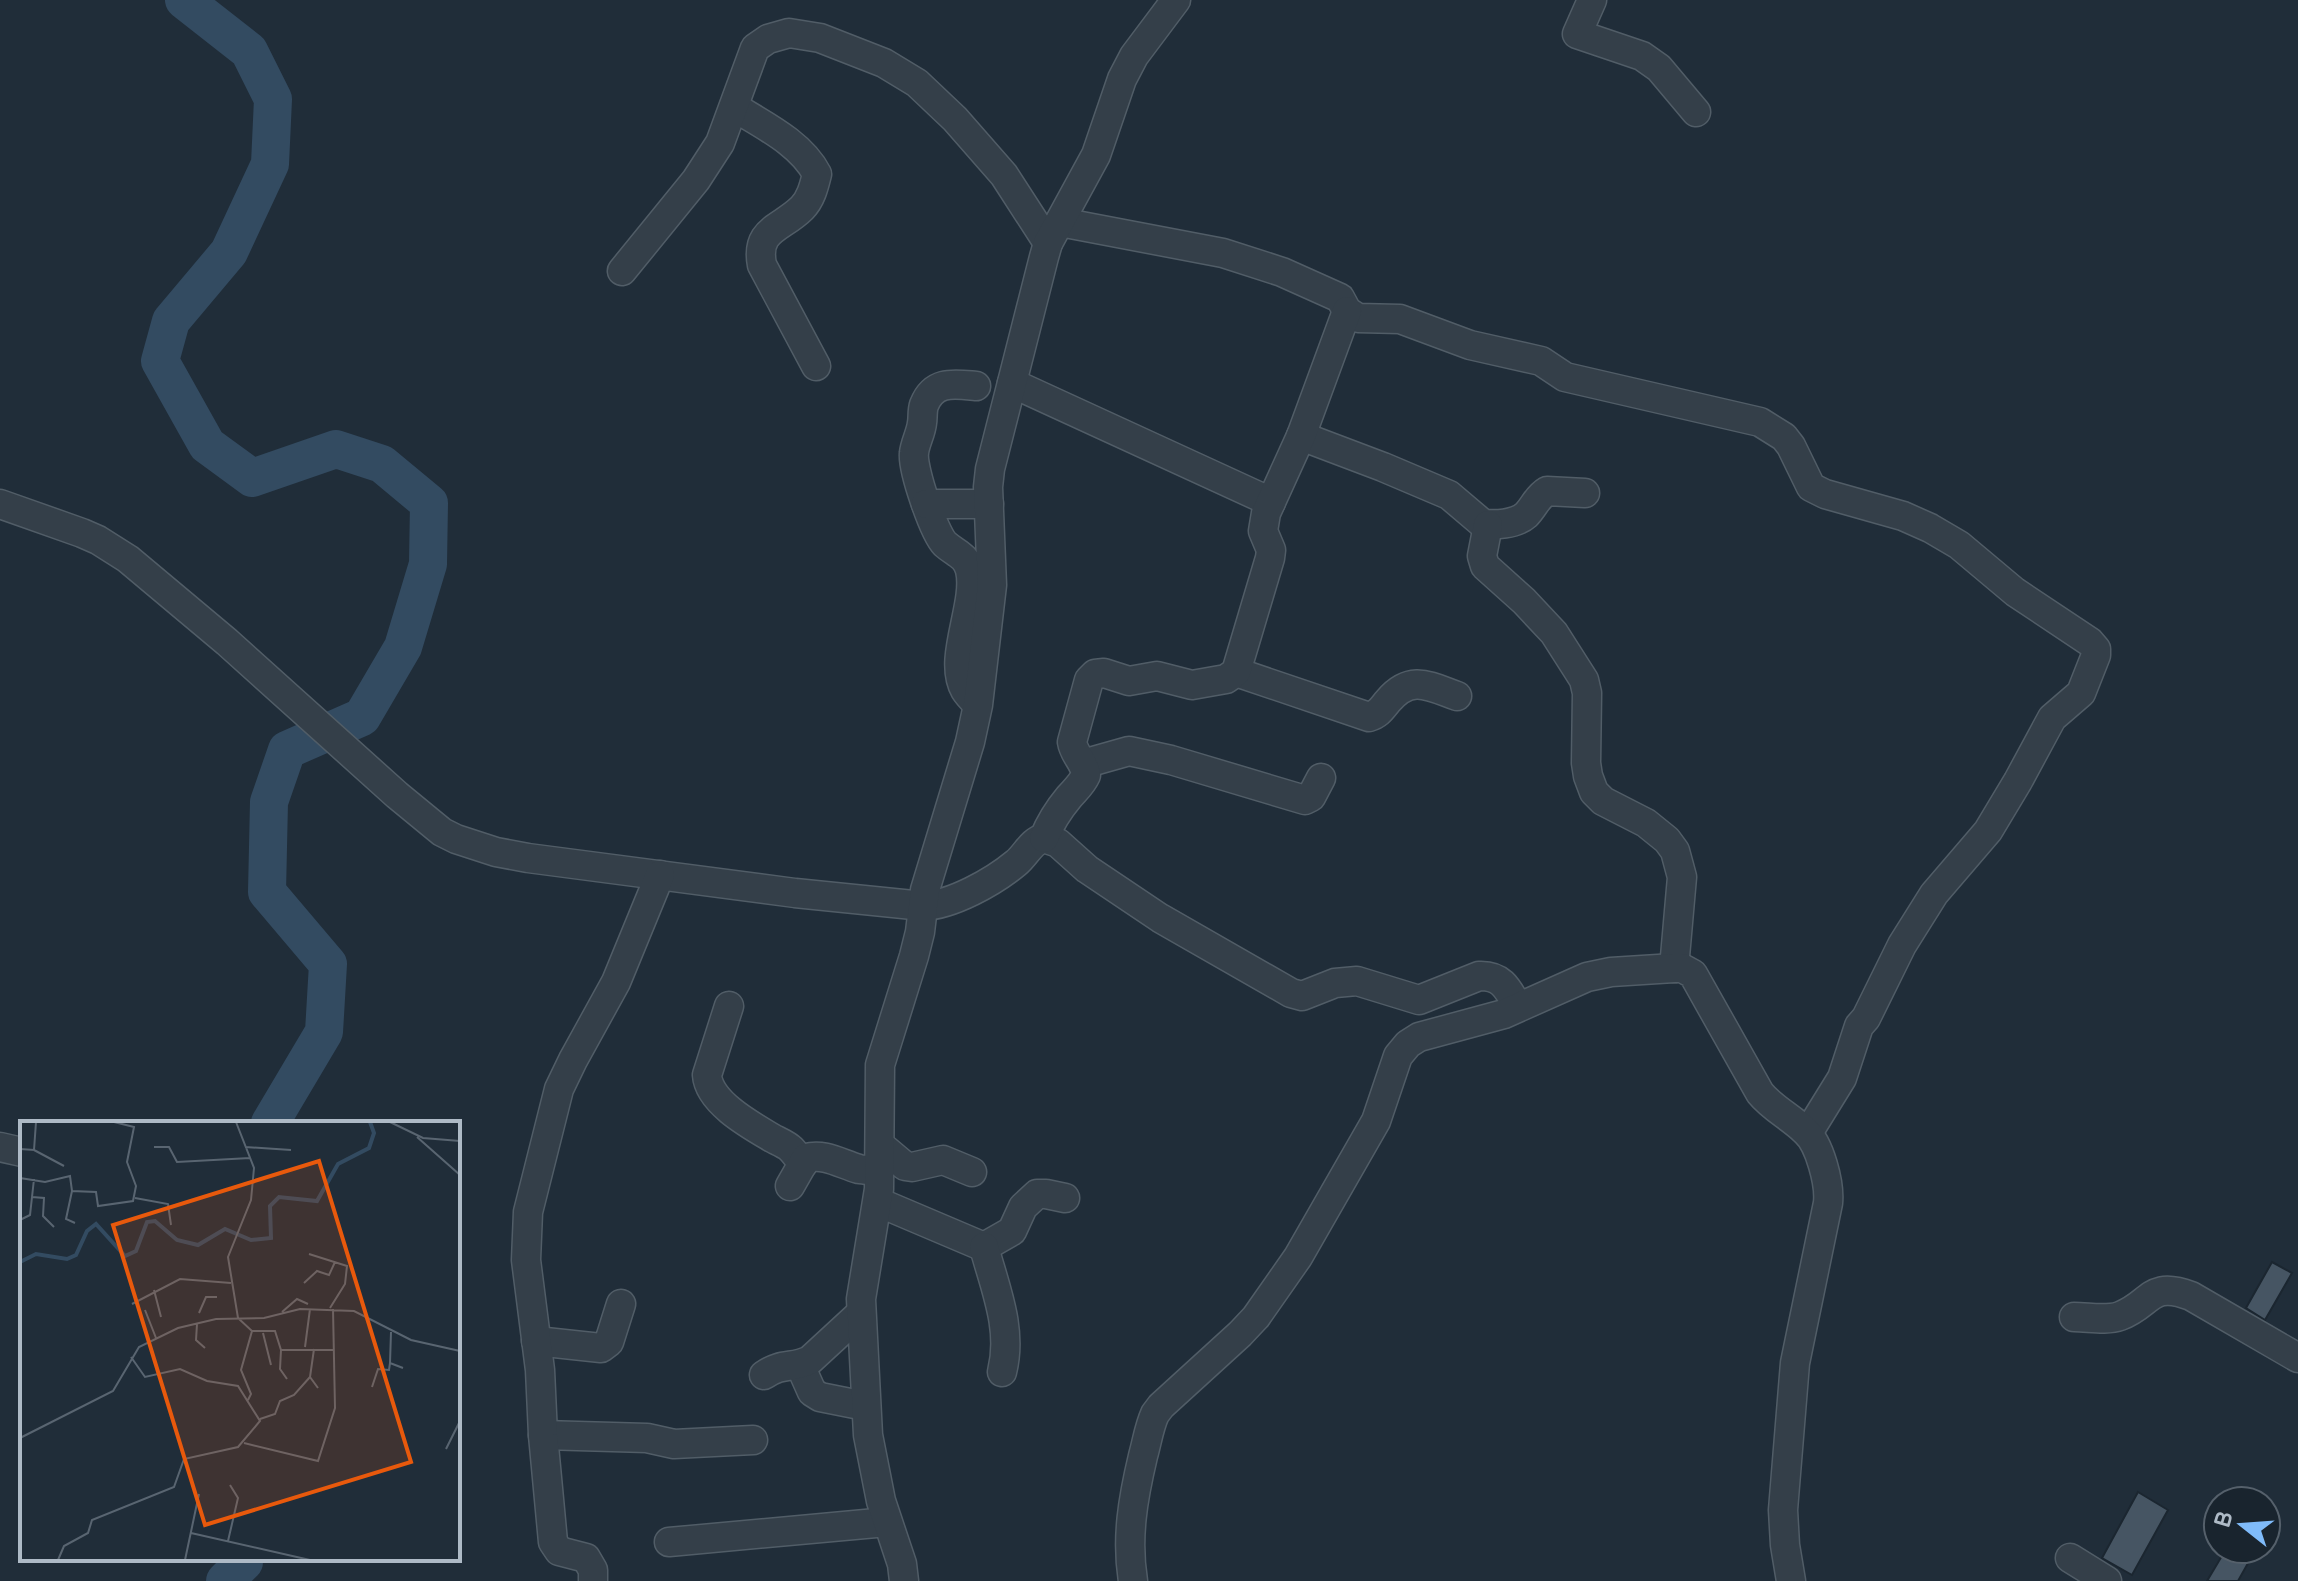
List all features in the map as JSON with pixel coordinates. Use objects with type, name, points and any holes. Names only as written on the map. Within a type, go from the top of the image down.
[{"type":"street","points":[[904,1581],[902,1564],[887,1522],[868,1435],[865,1406],[861,1313],[878,1202],[880,1065],[914,956],[929,875],[970,742],[978,705],[992,585],[990,469],[1012,383],[1054,232],[1096,155],[1122,79],[1134,56],[1176,0]]},
{"type":"street","points":[[1592,0],[1577,34],[1642,56],[1659,68],[1696,112]]},
{"type":"street","points":[[622,271],[696,180],[720,143],[755,48],[768,39],[789,33],[820,38],[884,63],[917,83],[955,119],[1054,232],[1223,253],[1282,272],[1340,298],[1347,311],[1358,318],[1400,319],[1470,345],[1541,361],[1565,377],[1760,422],[1784,437],[1811,487],[1825,494],[1903,516],[1959,545],[2015,592],[2090,642],[2096,649],[2096,655],[2081,693],[2052,718],[1988,831],[1934,894],[1902,945],[1859,1026],[1842,1078],[1808,1133]]},
{"type":"street","points":[[734,107],[787,141],[811,162],[817,174],[813,191],[803,207],[763,239],[759,251],[762,265],[816,366]]},
{"type":"street","points":[[0,504],[98,540],[128,559],[227,642],[397,795],[442,832],[474,846],[528,858],[795,893],[923,906],[944,903],[1013,866],[1034,843],[1044,838],[1069,797],[1083,782],[1087,772],[1072,742],[1089,680],[1095,674],[1104,673],[1129,681],[1157,676],[1192,685],[1226,679],[1236,672],[1270,558],[1271,550],[1263,526],[1301,436],[1347,311]]},
{"type":"street","points":[[1012,383],[1271,502]]},
{"type":"street","points":[[976,386],[945,384],[934,391],[923,407],[914,453],[926,504],[940,537],[966,559],[970,570],[971,586],[960,655],[965,689],[978,705]]},
{"type":"street","points":[[1301,436],[1449,495],[1488,525],[1524,517],[1542,493],[1547,491],[1585,493]]},
{"type":"street","points":[[926,504],[989,504]]},
{"type":"street","points":[[1488,525],[1482,556],[1485,566],[1554,633],[1584,680],[1587,693],[1586,763],[1594,792],[1603,801],[1646,823],[1675,851],[1682,877],[1674,968]]},
{"type":"street","points":[[1236,672],[1369,717],[1379,712],[1394,694],[1411,684],[1426,685],[1457,696]]},
{"type":"street","points":[[1083,764],[1129,751],[1171,760],[1305,800],[1311,797],[1321,778]]},
{"type":"street","points":[[1044,838],[1058,843],[1087,869],[1160,918],[1291,993],[1302,996],[1335,983],[1357,981],[1419,1000],[1485,976],[1494,977],[1506,985],[1518,1007]]},
{"type":"street","points":[[593,1581],[593,1570],[586,1558],[559,1551],[553,1542],[526,1260],[526,1225],[559,1089],[616,982],[660,875]]},
{"type":"street","points":[[1133,1581],[1133,1498],[1155,1414],[1256,1317],[1298,1257],[1376,1121],[1401,1050],[1419,1037],[1504,1014],[1587,977],[1611,972],[1674,968],[1689,970],[1693,974],[1768,1103],[1808,1133],[1824,1168],[1829,1190],[1795,1363],[1783,1510],[1791,1581]]},
{"type":"street","points":[[729,1006],[707,1075],[708,1083],[731,1110],[790,1148],[796,1175],[806,1158],[823,1156],[860,1169],[880,1158],[912,1167],[943,1160],[972,1172]]},
{"type":"street","points":[[0,1147],[20,1152]]},
{"type":"street","points":[[984,1247],[1012,1231],[1023,1207],[1037,1194],[1065,1198]]},
{"type":"street","points":[[878,1202],[984,1247]]},
{"type":"street","points":[[984,1247],[1004,1319],[1007,1354],[1002,1372]]},
{"type":"street","points":[[2074,1317],[2120,1316],[2158,1291],[2179,1291],[2298,1358]]},
{"type":"street","points":[[536,1341],[601,1348],[609,1342],[621,1304]]},
{"type":"street","points":[[764,1375],[775,1367],[800,1365],[817,1356],[861,1313]]},
{"type":"street","points":[[800,1365],[812,1392],[820,1397],[865,1406]]},
{"type":"street","points":[[543,1435],[647,1438],[674,1444],[753,1440]]},
{"type":"street","points":[[669,1542],[887,1522]]},
{"type":"street","points":[[2070,1558],[2107,1581]]},
{"type":"building","points":[[2272,1262],[2292,1273],[2265,1320],[2246,1308]]},
{"type":"building","points":[[2138,1492],[2168,1510],[2132,1575],[2102,1558]]},
{"type":"building","points":[[2216,1565],[2247,1565],[2238,1581],[2207,1581]]},
{"type":"waterway","points":[[184,0],[249,51],[273,99],[270,164],[229,252],[171,321],[160,361],[207,445],[252,478],[336,449],[382,464],[429,503],[428,564],[403,647],[362,717],[287,750],[269,802],[267,892],[328,964],[324,1032],[271,1121]]},
{"type":"waterway","points":[[225,1581],[244,1561]]}]
